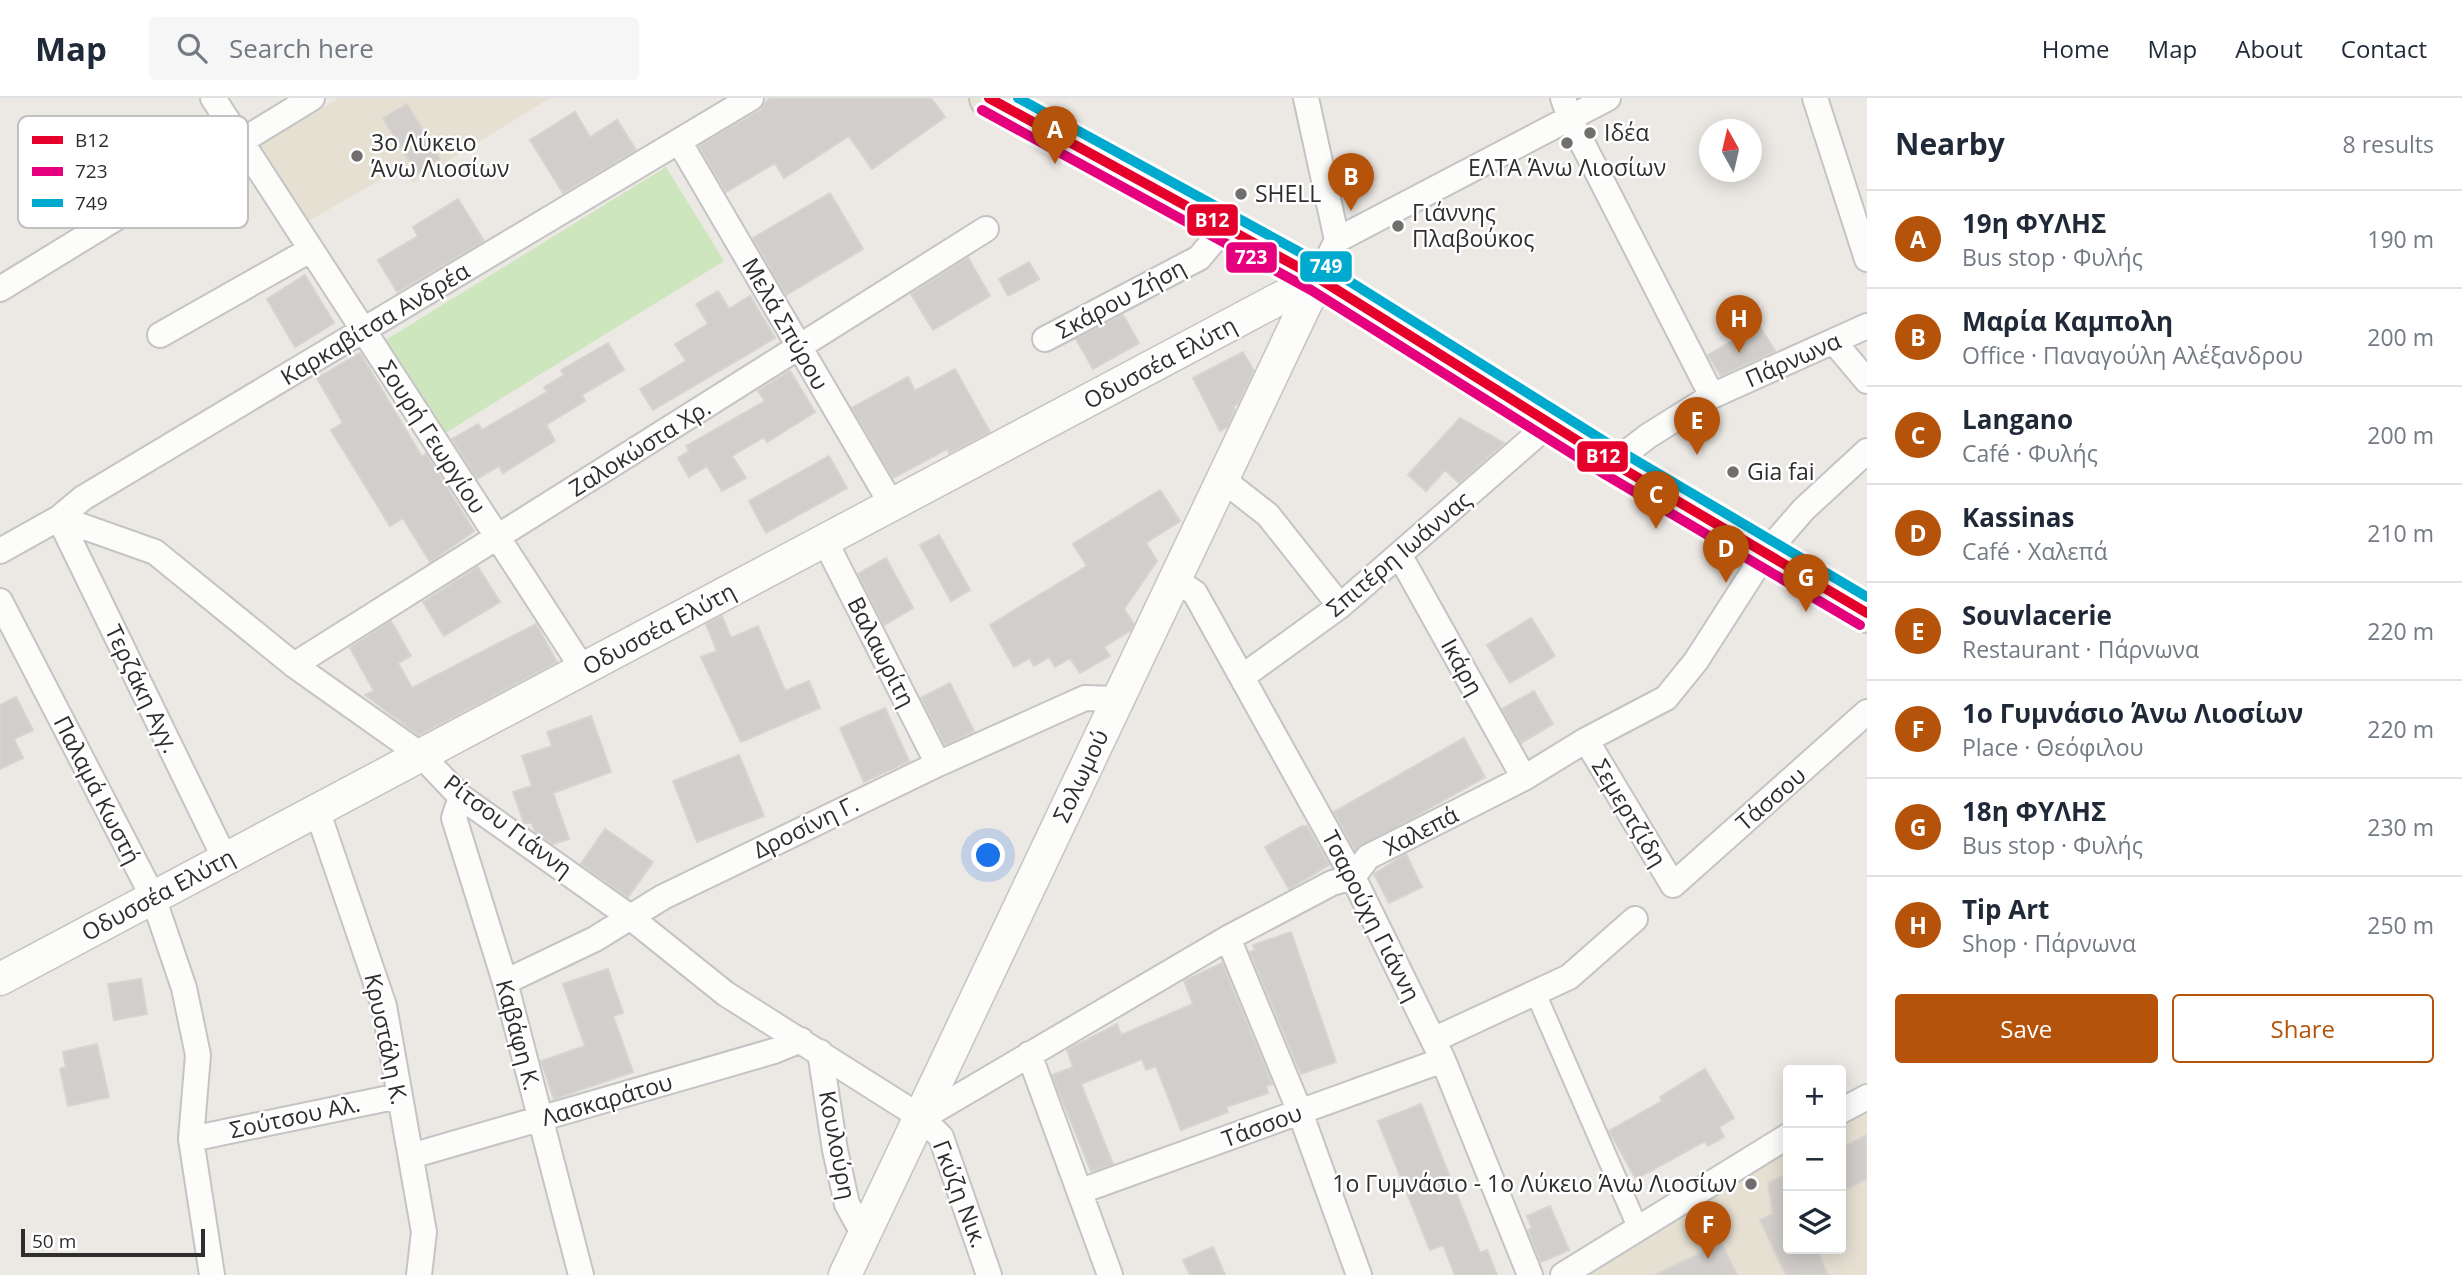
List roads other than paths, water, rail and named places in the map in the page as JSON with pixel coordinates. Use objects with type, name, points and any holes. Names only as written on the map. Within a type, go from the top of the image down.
[{"type":"main road","points":[[989,98],[1318,278],[1549,424],[1764,555],[1867,613]]},
{"type":"street","name":"Σουρή Γεωργίου","points":[[213,98],[224,116]]},
{"type":"street","points":[[248,138],[312,98]]},
{"type":"street","name":"Καρκαβίτσα Ανδρέα","points":[[0,551],[59,518],[83,498],[680,143],[751,98]]},
{"type":"street","points":[[1306,98],[1337,240]]},
{"type":"street","points":[[1318,278],[1337,240],[1566,108],[1608,98]]},
{"type":"street","points":[[1815,98],[1867,259]]},
{"type":"street","points":[[1566,108],[1712,396]]},
{"type":"street","name":"Μελά Σπύρου","points":[[680,143],[892,505]]},
{"type":"street","name":"Σουρή Γεωργίου","points":[[248,153],[583,669]]},
{"type":"street","points":[[0,289],[100,228]]},
{"type":"street","name":"Σκάρου Ζήση","points":[[1045,339],[1199,258],[1225,228]]},
{"type":"street","name":"Ζαλοκώστα Χρ.","points":[[294,665],[986,229]]},
{"type":"street","points":[[160,335],[310,250]]},
{"type":"street","name":"Σολωμού","points":[[845,1275],[922,1118],[1116,699],[1318,278]]},
{"type":"street","name":"Οδυσσέα Ελύτη","points":[[0,979],[1318,278]]},
{"type":"street","name":"Πάρνωνα","points":[[1613,463],[1648,436],[1712,396],[1867,326]]},
{"type":"street","points":[[1834,342],[1867,380]]},
{"type":"street","name":"Σπιτέρη Ιωάννας","points":[[1242,677],[1340,606],[1549,424]]},
{"type":"street","name":"Χαλεπά","points":[[922,1118],[1228,938],[1332,883],[1353,877],[1368,857],[1524,778],[1586,740],[1666,698],[1696,661],[1764,555],[1804,509],[1867,451]]},
{"type":"street","points":[[1222,478],[1268,515],[1340,606]]},
{"type":"street","name":"Ρίτσου Γιάννη","points":[[59,518],[155,552],[294,665],[421,755],[461,797],[630,917],[726,994],[922,1118]]},
{"type":"street","name":"Τερζάκη Αγγ.","points":[[59,518],[225,859]]},
{"type":"street","name":"Βαλαωρίτη","points":[[825,541],[938,764]]},
{"type":"street","name":"Ικάρη","points":[[1400,556],[1524,778]]},
{"type":"street","name":"Τσαρούχη Γιάννη","points":[[1174,579],[1195,593],[1353,877],[1438,1050],[1530,1275]]},
{"type":"street","name":"Παλαμά Κωστή","points":[[0,601],[153,897],[184,988],[198,1055],[191,1139],[212,1275]]},
{"type":"street","name":"Δροσίνη Γ.","points":[[505,982],[595,939],[663,897],[938,764],[1085,698],[1116,699]]},
{"type":"street","name":"Τάσσου","points":[[1673,885],[1867,712]]},
{"type":"street","name":"Σεμερτζίδη","points":[[1586,740],[1673,885]]},
{"type":"street","name":"Καβάφη Κ.","points":[[461,797],[454,818],[505,982],[581,1275]]},
{"type":"street","name":"Κρυστάλη Κ.","points":[[317,810],[384,1006],[424,1232],[419,1275]]},
{"type":"street","name":"Τάσσου","points":[[1081,1191],[1300,1112],[1438,1050],[1569,977],[1635,919]]},
{"type":"street","points":[[1228,938],[1300,1112],[1359,1275]]},
{"type":"street","points":[[1536,994],[1638,1228]]},
{"type":"street","name":"Λασκαράτου","points":[[411,1156],[774,1051],[810,1046]]},
{"type":"street","name":"Κουλούρη","points":[[810,1046],[847,1204],[864,1235]]},
{"type":"street","points":[[1028,1054],[1110,1275]]},
{"type":"street","name":"Σούτσου Αλ.","points":[[191,1139],[399,1096]]},
{"type":"street","points":[[1846,1108],[1867,1097]]},
{"type":"street","name":"Γκύζη Νικ.","points":[[922,1118],[941,1137],[989,1275]]},
{"type":"street","points":[[1563,1275],[1783,1139]]},
{"type":"place","name":"Ιδέα","points":[[1590,133]]},
{"type":"place","name":"ΕΛΤΑ Άνω Λιοσίων","points":[[1567,143]]},
{"type":"place","name":"3ο Λύκειο Άνω Λιοσίων","points":[[357,156]]},
{"type":"place","name":"19η ΦΥΛΗΣ","points":[[1055,164]]},
{"type":"place","name":"SHELL","points":[[1241,194]]},
{"type":"place","name":"Μαρία Καμπολη","points":[[1351,211]]},
{"type":"place","name":"Γιάννης Πλαβούκος","points":[[1398,226]]},
{"type":"place","name":"Tip Art","points":[[1739,353]]},
{"type":"place","name":"Souvlacerie","points":[[1697,455]]},
{"type":"place","name":"Gia fai","points":[[1733,472]]},
{"type":"place","name":"Langano","points":[[1656,529]]},
{"type":"place","name":"Kassinas","points":[[1726,583]]},
{"type":"place","name":"18η ΦΥΛΗΣ","points":[[1806,612]]},
{"type":"place","name":"1ο Γυμνάσιο - 1ο Λύκειο Άνω Λιοσίων","points":[[1751,1184]]},
{"type":"place","name":"1ο Γυμνάσιο Άνω Λιοσίων","points":[[1708,1259]]}]
